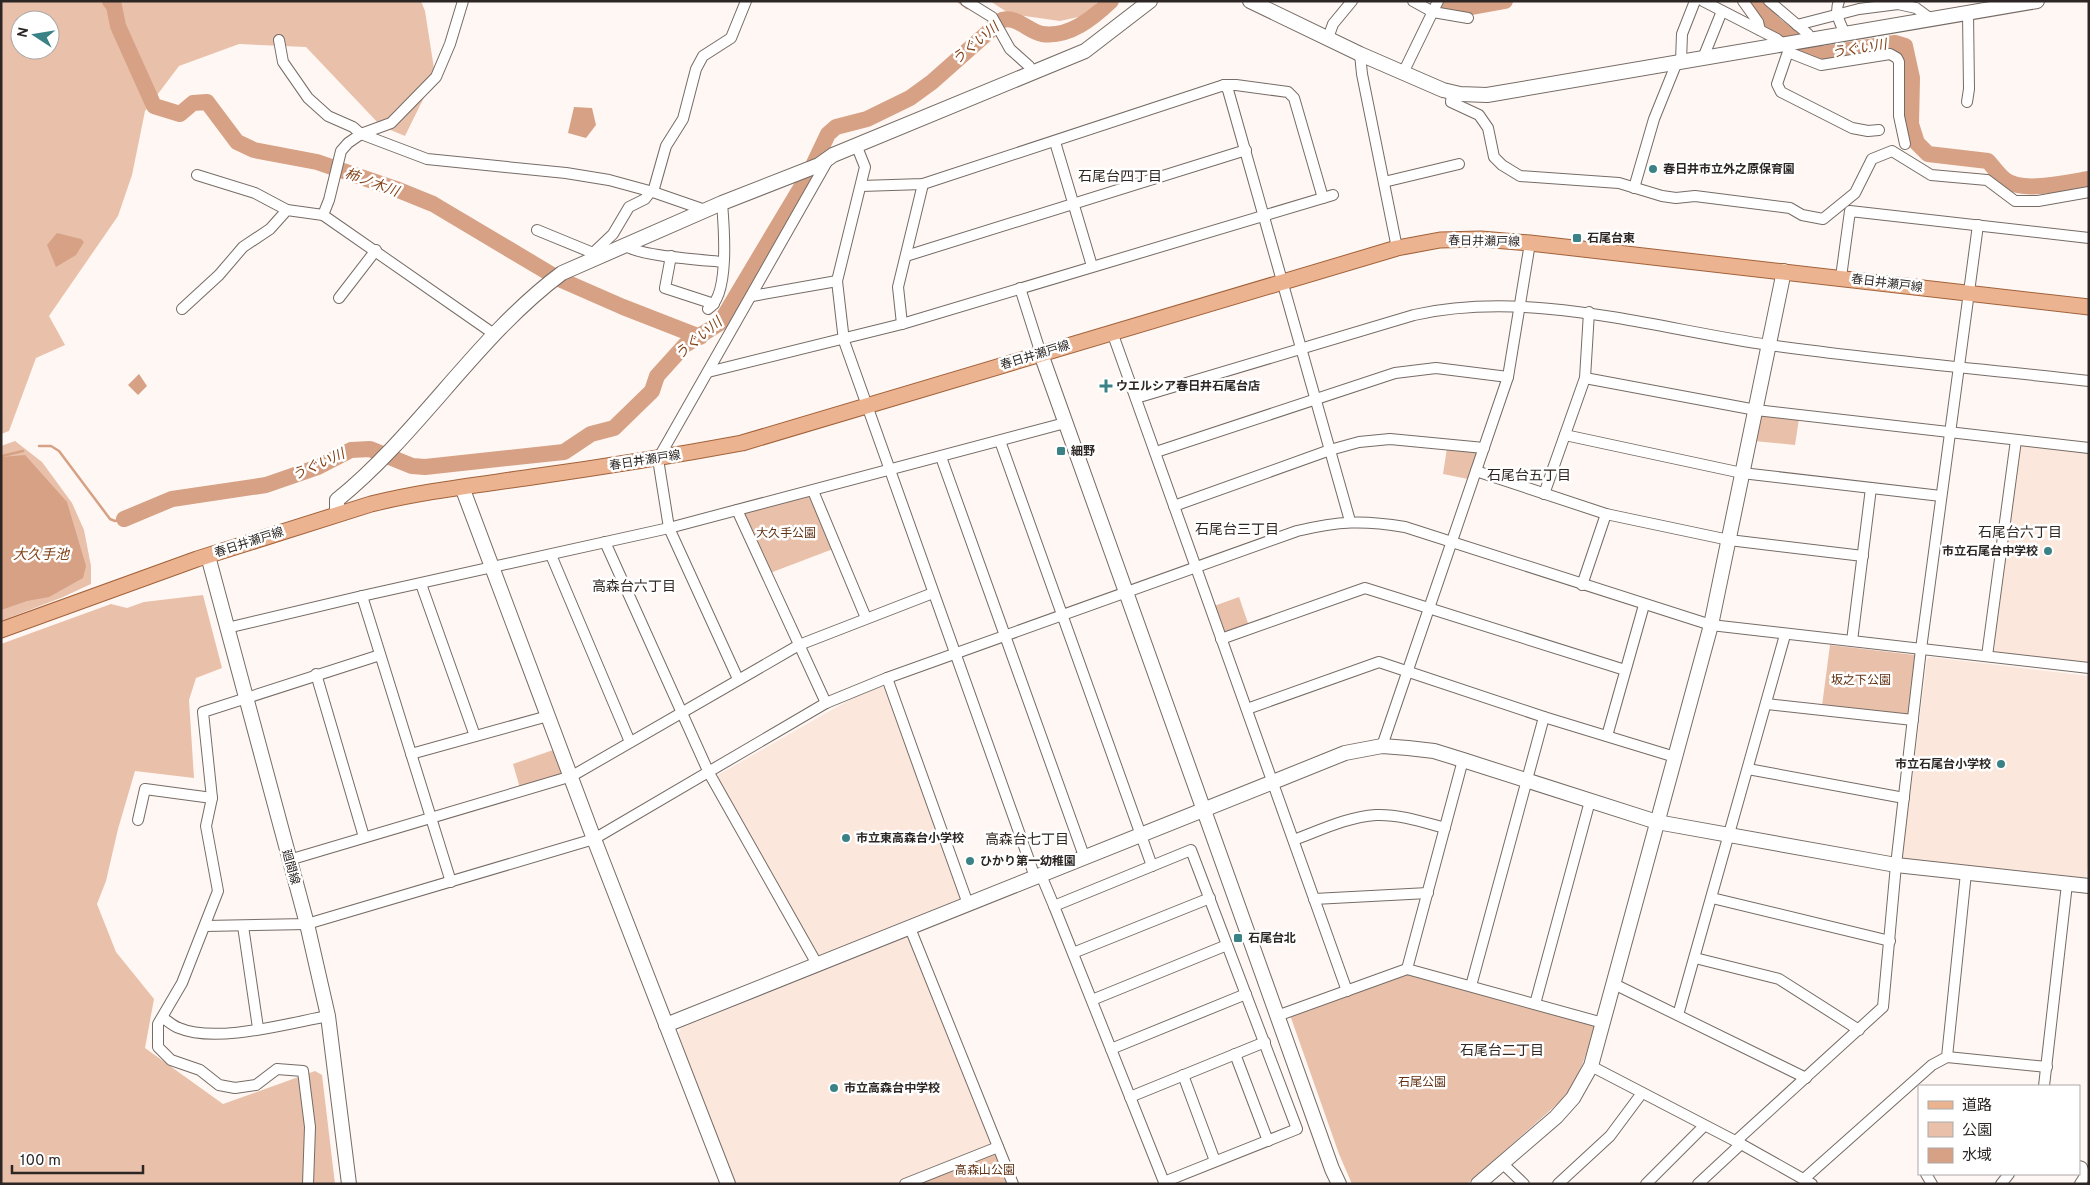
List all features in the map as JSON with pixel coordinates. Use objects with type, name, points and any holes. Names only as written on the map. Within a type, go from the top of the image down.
[{"type":"main road","name":"春日井瀬戸線","points":[[1,630],[208,556],[337,513],[398,497],[658,459],[742,443],[1282,281],[1397,248],[1440,240],[1481,239],[1530,243],[2089,306]]},
{"type":"street","points":[[323,215],[329,200],[341,151],[348,143],[361,134],[391,123],[436,76],[450,44],[463,1]]},
{"type":"street","points":[[593,255],[613,234],[629,207],[652,192],[666,146],[683,119],[696,69],[703,56],[731,38],[746,1]]},
{"type":"street","points":[[966,1],[992,17],[1010,49],[1029,66],[1033,73]]},
{"type":"street","points":[[337,513],[337,500],[358,483],[389,451],[494,334],[546,284],[562,273],[593,255],[625,245],[819,164],[833,155],[1085,50],[1150,1]]},
{"type":"street","points":[[1250,1],[1403,73],[1452,92],[1476,95],[1497,94],[1703,58],[1788,46],[1811,40],[2037,1]]},
{"type":"street","points":[[1328,38],[1333,24],[1352,1]]},
{"type":"street","points":[[1413,1],[1468,18]]},
{"type":"street","points":[[1634,188],[1654,119],[1679,62],[1682,34],[1695,1]]},
{"type":"street","points":[[1703,1],[1777,39],[1821,65],[1890,54],[1896,58],[1899,62],[1899,116],[1905,144]]},
{"type":"street","points":[[1743,1],[1758,22],[1760,30]]},
{"type":"street","points":[[1770,1],[1808,34],[1811,40]]},
{"type":"street","points":[[1839,1],[1836,9],[1837,16],[1845,34]]},
{"type":"street","points":[[1797,25],[1865,8],[1898,4],[1916,8],[1931,19]]},
{"type":"street","points":[[1403,73],[1435,7]]},
{"type":"street","points":[[1703,58],[1722,11]]},
{"type":"street","points":[[1967,102],[1969,90],[1968,13]]},
{"type":"street","points":[[279,40],[282,62],[308,98],[328,116],[353,127],[361,134],[427,159],[566,173],[609,180],[705,210]]},
{"type":"street","points":[[1788,46],[1777,84],[1781,92],[1852,128],[1868,132],[1879,130]]},
{"type":"street","points":[[1360,54],[1362,74],[1397,248]]},
{"type":"street","points":[[708,372],[902,324],[1328,196],[1294,98],[1288,92],[1236,85],[1224,86],[923,184],[861,186]]},
{"type":"street","points":[[1224,86],[1228,90],[1265,215],[1300,348],[1350,521]]},
{"type":"street","points":[[1452,92],[1451,102],[1479,115],[1488,128],[1494,157],[1502,165],[1520,176],[1618,183],[1662,196],[1676,198],[1695,196],[1790,208],[1802,215],[1823,219],[1855,193],[1872,158],[1892,151],[1931,175],[1987,180],[2015,200],[2038,201],[2089,192]]},
{"type":"street","points":[[1054,142],[1092,266]]},
{"type":"street","points":[[857,146],[865,167],[837,280],[844,338],[933,593],[1038,876],[1054,906],[1164,1182],[1297,1129],[1191,850],[1054,906]]},
{"type":"street","points":[[906,256],[1246,150]]},
{"type":"street","points":[[738,679],[669,528],[658,459],[752,296],[819,164]]},
{"type":"street","points":[[1384,182],[1459,164]]},
{"type":"street","points":[[197,176],[255,193],[287,210],[323,215],[376,250],[494,334]]},
{"type":"street","points":[[902,324],[898,287],[923,184]]},
{"type":"street","points":[[671,256],[665,288],[711,306],[722,281],[722,203]]},
{"type":"street","points":[[182,309],[220,275],[243,247],[270,229],[287,210]]},
{"type":"street","points":[[1841,277],[1850,211],[2089,238]]},
{"type":"street","points":[[1698,1184],[1738,1142],[1884,1007],[1896,865],[1921,649],[1978,225]]},
{"type":"street","points":[[538,230],[593,255]]},
{"type":"street","points":[[1382,746],[1508,377],[1530,243]]},
{"type":"street","points":[[625,245],[629,249],[723,262]]},
{"type":"street","points":[[339,298],[376,250]]},
{"type":"street","points":[[1478,1184],[1556,1117],[1574,1098],[1591,1066],[1711,625],[1784,271]]},
{"type":"street","points":[[752,296],[837,280]]},
{"type":"street","points":[[1020,288],[1065,423],[1205,809],[1332,1169],[1339,1184]]},
{"type":"street","points":[[1136,398],[1414,314],[1438,309],[1464,307],[1589,312],[1769,345],[2089,381]]},
{"type":"street","points":[[1544,494],[1585,378],[1589,312]]},
{"type":"street","points":[[1112,332],[1347,991]]},
{"type":"street","points":[[1156,452],[1395,373],[1414,370],[1454,370],[1508,377]]},
{"type":"street","points":[[1585,378],[1756,410],[2089,448]]},
{"type":"street","points":[[227,628],[669,528],[1065,423]]},
{"type":"street","points":[[1565,435],[1742,473],[1941,496]]},
{"type":"street","points":[[1174,506],[1330,450],[1359,442],[1390,439],[1484,448]]},
{"type":"street","points":[[1987,656],[2016,440]]},
{"type":"street","points":[[1000,441],[1152,866]]},
{"type":"street","points":[[941,457],[1084,856]]},
{"type":"street","points":[[1476,471],[1606,514],[1729,540],[1863,556]]},
{"type":"street","points":[[462,487],[494,568],[594,839],[728,1184]]},
{"type":"street","points":[[1852,642],[1871,488]]},
{"type":"street","points":[[813,491],[866,618]]},
{"type":"street","points":[[737,510],[826,703]]},
{"type":"street","points":[[1582,585],[1606,514]]},
{"type":"street","points":[[205,926],[308,924],[594,839],[826,703],[955,653],[1297,531],[1350,521],[1383,523],[1405,527],[1711,625],[1785,635],[2089,668]]},
{"type":"street","points":[[605,542],[709,773],[817,964]]},
{"type":"street","points":[[551,555],[630,742]]},
{"type":"street","name":"廻間線","points":[[208,556],[289,860],[308,924],[328,1016],[349,1184]]},
{"type":"street","points":[[421,584],[475,736]]},
{"type":"street","points":[[1222,639],[1365,588],[1625,670]]},
{"type":"street","points":[[289,860],[572,776],[799,645],[933,593]]},
{"type":"street","points":[[362,596],[451,882]]},
{"type":"street","points":[[1607,736],[1644,605]]},
{"type":"street","points":[[1678,1015],[1785,635]]},
{"type":"street","points":[[308,1184],[310,1127],[303,1071],[277,1069],[256,1085],[235,1088],[219,1085],[200,1070],[172,1060],[158,1047],[158,1024],[182,983],[218,891],[206,826],[212,798],[203,712],[316,674],[380,655]]},
{"type":"street","points":[[1247,709],[1380,662],[1544,717],[1675,757]]},
{"type":"street","points":[[316,674],[364,837]]},
{"type":"street","points":[[887,678],[968,904]]},
{"type":"street","points":[[1766,704],[1913,720]]},
{"type":"street","points":[[411,754],[548,716]]},
{"type":"street","points":[[1471,986],[1544,717]]},
{"type":"street","points":[[666,1025],[910,928],[1084,856],[1273,782],[1345,754],[1382,746],[1434,752],[1463,760],[1657,822],[1896,865],[2089,886]]},
{"type":"street","points":[[1407,969],[1463,760]]},
{"type":"street","points":[[1748,770],[1904,798]]},
{"type":"street","points":[[138,820],[145,789],[212,798]]},
{"type":"street","points":[[1536,1004],[1590,801]]},
{"type":"street","points":[[1294,840],[1350,819],[1377,815],[1402,817],[1445,828]]},
{"type":"street","points":[[1947,1057],[1966,873]]},
{"type":"street","points":[[2044,1085],[2048,1067],[2067,884]]},
{"type":"street","points":[[1314,899],[1428,893]]},
{"type":"street","points":[[1073,953],[1210,898]]},
{"type":"street","points":[[1712,898],[1890,941]]},
{"type":"street","points":[[243,926],[258,1028]]},
{"type":"street","points":[[910,928],[1012,1184]]},
{"type":"street","points":[[1092,1000],[1227,945]]},
{"type":"street","points":[[1695,958],[1779,979],[1859,1030]]},
{"type":"street","points":[[1277,1016],[1407,969],[1603,1022]]},
{"type":"street","points":[[1614,984],[1806,1078]]},
{"type":"street","points":[[1111,1049],[1246,994]]},
{"type":"street","points":[[163,1018],[179,1028],[198,1033],[226,1035],[328,1016]]},
{"type":"street","points":[[1130,1097],[1265,1042]]},
{"type":"street","points":[[1235,1054],[1268,1141]]},
{"type":"street","points":[[1591,1066],[1738,1142],[1808,1181],[1932,1065],[1947,1057],[2048,1067]]},
{"type":"street","points":[[1183,1075],[1215,1161]]},
{"type":"street","points":[[1558,1184],[1610,1136],[1642,1093]]},
{"type":"street","points":[[1646,1184],[1704,1126]]},
{"type":"street","points":[[905,1184],[998,1147]]},
{"type":"street","points":[[1502,1163],[1524,1184]]},
{"type":"street","points":[[2080,1166],[2085,1176],[2080,1184]]},
{"type":"shaded area","name":"市立石尾台中学校","points":[[2023,444],[2089,452],[2089,664],[1996,653],[1993,650],[2020,447]]},
{"type":"shaded area","name":"市立石尾台小学校","points":[[1931,657],[2089,676],[2089,852],[2086,878],[1902,859],[1927,659]]},
{"type":"shaded area","name":"市立東高森台小学校","points":[[881,687],[886,688],[962,898],[818,956],[717,778],[718,775],[826,713],[854,698]]},
{"type":"shaded area","name":"市立高森台中学校","points":[[908,937],[991,1142],[989,1145],[894,1184],[736,1184],[678,1035],[681,1028]]},
{"type":"green space","points":[[1,1],[421,1],[425,11],[435,75],[405,136],[381,126],[306,47],[239,44],[179,66],[145,111],[132,175],[118,216],[49,316],[65,345],[36,358],[9,431],[1,434]]},
{"type":"green space","points":[[990,1],[1097,1],[1092,14],[1060,21],[1010,14]]},
{"type":"green space","points":[[1762,415],[1799,419],[1795,445],[1754,441],[1759,417]]},
{"type":"green space","name":"大久手池","points":[[15,441],[42,462],[72,503],[84,530],[91,566],[91,584],[1,621],[1,446]]},
{"type":"green space","points":[[1447,448],[1475,451],[1477,454],[1468,479],[1443,474]]},
{"type":"green space","name":"大久手公園","points":[[808,495],[811,497],[833,549],[770,573],[743,516],[745,512]]},
{"type":"green space","points":[[203,595],[222,668],[196,678],[189,700],[194,778],[135,771],[118,829],[106,881],[97,904],[116,952],[154,999],[145,1048],[223,1104],[315,1071],[322,1075],[335,1184],[1,1184],[1,644],[111,604],[127,608],[144,602]]},
{"type":"green space","points":[[1239,597],[1249,626],[1227,634],[1223,632],[1214,606]]},
{"type":"green space","name":"坂之下公園","points":[[1830,645],[1915,655],[1917,658],[1910,713],[1907,716],[1822,706]]},
{"type":"green space","points":[[553,750],[562,775],[520,788],[513,764]]},
{"type":"green space","name":"石尾公園","points":[[1405,974],[1595,1025],[1586,1055],[1569,1091],[1563,1099],[1467,1184],[1352,1184],[1339,1154],[1290,1015]]},
{"type":"green space","name":"高森山公園","points":[[992,1153],[996,1155],[1007,1184],[915,1184]]},
{"type":"water","points":[[574,107],[592,108],[596,125],[586,138],[568,133]]},
{"type":"water","points":[[57,233],[81,239],[84,242],[76,255],[56,267],[47,245]]},
{"type":"water","points":[[139,374],[147,386],[138,395],[128,385]]},
{"type":"water","name":"大久手池","points":[[25,455],[67,502],[86,566],[83,578],[49,597],[27,601],[1,610],[1,456]]},
{"type":"waterway","name":"柿ノ木川","points":[[110,1],[114,6],[118,26],[154,106],[180,114],[193,103],[207,102],[237,142],[254,150],[317,162],[396,189],[433,204],[559,279],[623,307],[700,337]]},
{"type":"waterway","points":[[958,1],[967,8]]},
{"type":"waterway","name":"うぐい川","points":[[124,519],[172,499],[266,485],[318,467],[351,450],[370,449],[412,466],[425,467],[564,452],[591,434],[614,428],[652,391],[657,376],[685,345],[720,323],[809,174],[828,134],[836,127],[867,119],[910,98],[932,82],[1002,20],[1013,20],[1042,34],[1062,33],[1088,20],[1111,1]]},
{"type":"waterway","name":"うぐい川","points":[[1442,1],[1472,7],[1505,1]]},
{"type":"waterway","name":"うぐい川","points":[[1756,1],[1770,20],[1781,29],[1803,44],[1823,54],[1895,43],[1905,46],[1912,78],[1911,124],[1917,143],[1928,154],[1988,161],[2004,179],[2022,186],[2045,186],[2089,179]]},
{"type":"waterway","points":[[39,446],[51,446],[59,451],[110,519],[115,521],[124,519]]},
{"type":"waterway","points":[[2,456],[23,451]]},
{"type":"place","name":"春日井市立外之原保育園","points":[[1653,169]]},
{"type":"place","name":"石尾台東","points":[[1577,238]]},
{"type":"place","name":"ウエルシア春日井石尾台店","points":[[1106,386]]},
{"type":"place","name":"細野","points":[[1061,451]]},
{"type":"place","name":"市立石尾台中学校","points":[[2048,551]]},
{"type":"place","name":"市立石尾台小学校","points":[[2001,764]]},
{"type":"place","name":"市立東高森台小学校","points":[[846,838]]},
{"type":"place","name":"ひかり第一幼稚園","points":[[970,861]]},
{"type":"place","name":"石尾台北","points":[[1238,938]]},
{"type":"place","name":"市立高森台中学校","points":[[834,1088]]},
{"type":"district","name":"石尾台四丁目","points":[[1120,176]]},
{"type":"district","name":"石尾台五丁目","points":[[1529,475]]},
{"type":"district","name":"石尾台三丁目","points":[[1237,529]]},
{"type":"district","name":"石尾台六丁目","points":[[2020,532]]},
{"type":"district","name":"高森台六丁目","points":[[634,586]]},
{"type":"district","name":"高森台七丁目","points":[[1027,839]]},
{"type":"district","name":"石尾台二丁目","points":[[1502,1050]]}]
